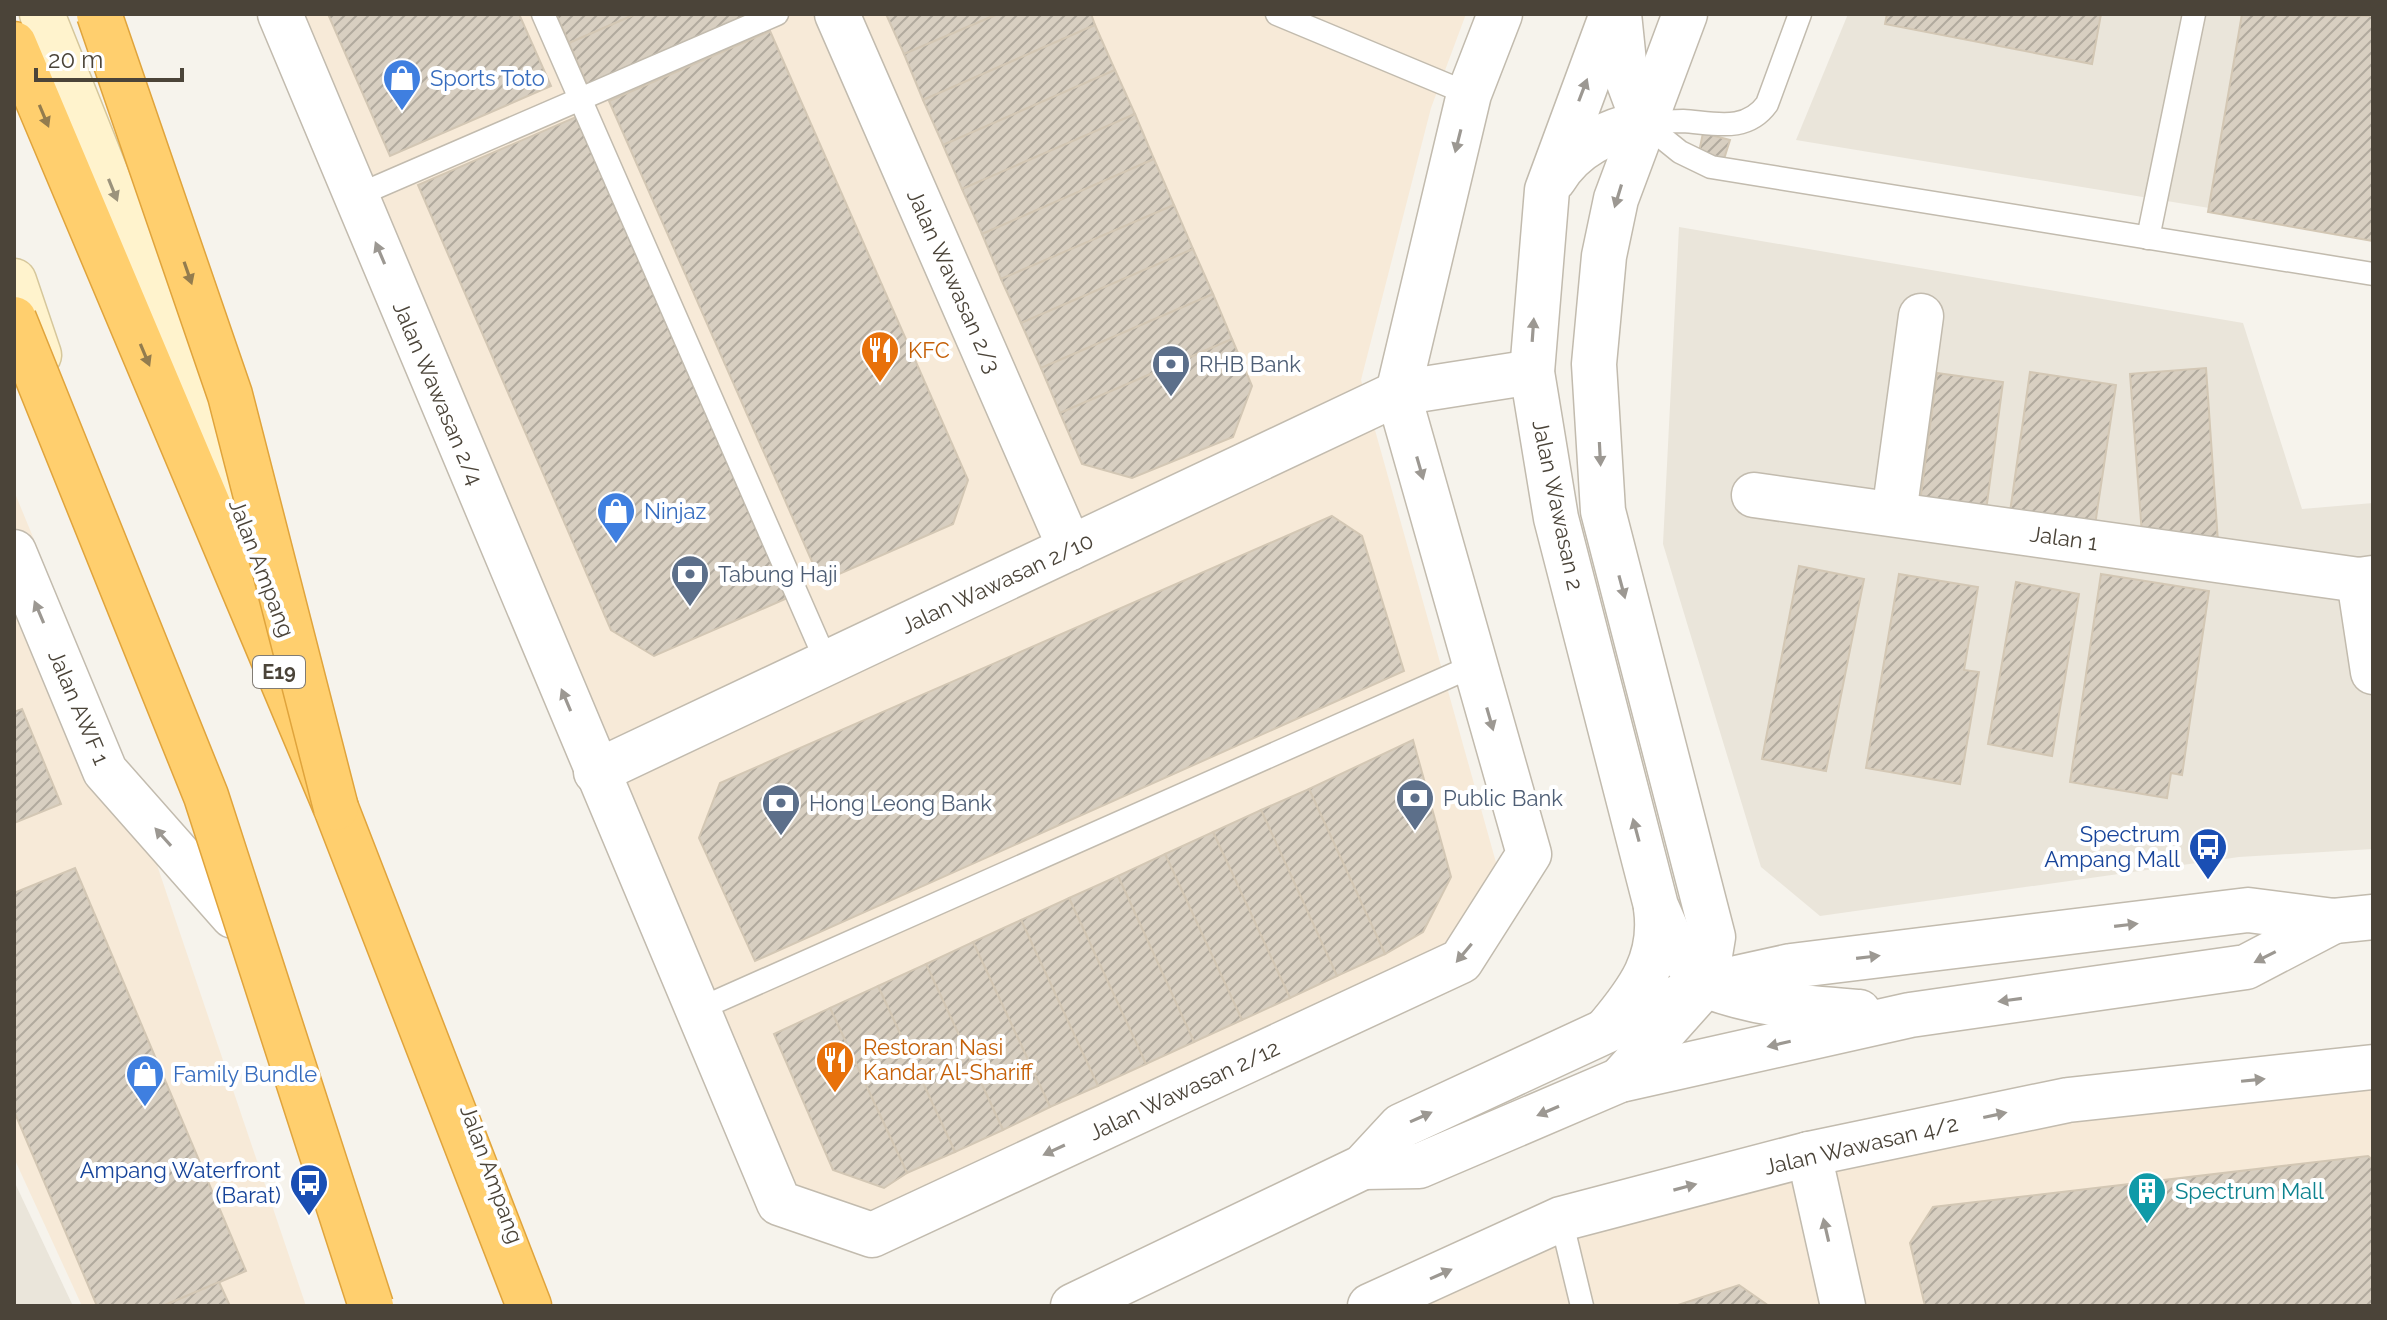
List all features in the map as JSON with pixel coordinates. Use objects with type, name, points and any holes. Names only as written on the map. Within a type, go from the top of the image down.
[{"type":"highway","points":[[99,14],[230,395],[336,808]]},
{"type":"highway","name":"E19","points":[[14,44],[336,808],[529,1306]]},
{"type":"highway","points":[[14,319],[206,796],[371,1306]]},
{"type":"main road","name":"Jalan Ampang","points":[[42,14],[183,362],[541,1306]]},
{"type":"main road","points":[[14,281],[233,916],[387,1306]]},
{"type":"street","name":"Jalan Wawasan 2/4","points":[[280,14],[596,772]]},
{"type":"street","name":"Jalan Wawasan 2/3","points":[[837,14],[1070,548]]},
{"type":"street","points":[[1398,393],[1469,94],[1500,14]]},
{"type":"street","name":"Jalan Wawasan 2","points":[[1612,14],[1547,190],[1532,372],[1556,518],[1656,906],[1673,945],[1705,985]]},
{"type":"street","points":[[1547,190],[1560,169],[1579,150],[1620,128],[1644,123],[1625,72],[1619,14]]},
{"type":"street","name":"Jalan Wawasan 2","points":[[1685,14],[1616,199],[1604,256],[1594,364],[1603,511],[1713,937],[1705,985]]},
{"type":"street","points":[[1894,514],[1921,316]]},
{"type":"street","name":"Jalan Wawasan 2/10","points":[[596,772],[1398,393],[1532,372]]},
{"type":"street","name":"Jalan Wawasan 2/12","points":[[596,772],[779,1203],[872,1235],[1461,961],[1529,854],[1398,393]]},
{"type":"street","name":"Jalan 1","points":[[1754,495],[2366,579]]},
{"type":"street","name":"Jalan AWF 1","points":[[14,552],[105,771],[233,916]]},
{"type":"street","points":[[2366,579],[2373,672]]},
{"type":"street","points":[[1604,1034],[1649,972],[1657,948],[1656,906]]},
{"type":"street","points":[[1706,908],[1731,935],[1758,953],[1791,966]]},
{"type":"street","points":[[1073,1306],[1363,1167],[1401,1126],[1705,985],[1791,966],[2248,910],[2354,919]]},
{"type":"street","points":[[1363,1167],[1419,1166],[1620,1080],[1910,1015],[2246,967],[2354,919]]},
{"type":"street","points":[[1705,985],[1744,1000],[1783,1007],[1910,1015]]},
{"type":"street","points":[[1620,1080],[1705,985]]},
{"type":"street","name":"Jalan Wawasan 4/2","points":[[1370,1306],[1561,1219],[1809,1154],[2068,1100],[2373,1067]]},
{"type":"street","points":[[1809,1154],[1843,1306]]},
{"type":"lane","points":[[543,14],[827,663]]},
{"type":"lane","points":[[356,196],[777,14]]},
{"type":"lane","points":[[1277,14],[1469,94]]},
{"type":"lane","points":[[1644,123],[1683,121],[1723,127],[1759,115],[1767,104],[1800,14]]},
{"type":"lane","points":[[2148,238],[2194,14]]},
{"type":"lane","points":[[1644,123],[1680,152],[1711,167],[2373,274]]},
{"type":"lane","points":[[697,1010],[1475,665]]},
{"type":"lane","points":[[1561,1219],[1582,1306]]},
{"type":"shaded area","points":[[300,14],[1466,14],[1431,108],[1361,380],[1497,866],[1444,947],[875,1213],[795,1185]]},
{"type":"shaded area","points":[[1848,14],[2373,14],[2373,235],[1796,140]]},
{"type":"shaded area","points":[[1679,227],[2243,323],[2302,509],[2373,503],[2373,849],[2239,857],[1820,916],[1761,867],[1663,544]]},
{"type":"shaded area","points":[[14,491],[106,714],[306,1306],[82,1306],[14,1158]]},
{"type":"shaded area","points":[[2373,1085],[2373,1306],[1416,1306],[1552,1240],[1834,1164],[2069,1120]]},
{"type":"shaded area","points":[[14,1181],[73,1306],[14,1306]]},
{"type":"building","points":[[328,14],[519,14],[551,86],[390,156]]},
{"type":"building","points":[[556,14],[636,14],[569,43]]},
{"type":"building","points":[[636,14],[749,14],[588,87],[569,43]]},
{"type":"building","points":[[886,14],[998,14],[904,54]]},
{"type":"building","points":[[998,14],[1091,14],[1095,25],[923,100],[904,54]]},
{"type":"building","points":[[1887,14],[2101,14],[2092,64],[1885,24]]},
{"type":"building","points":[[2242,14],[2373,16],[2373,241],[2208,212]]},
{"type":"building","points":[[1095,25],[1115,70],[943,145],[923,100]]},
{"type":"building","points":[[770,31],[968,480],[953,524],[821,582],[609,101]]},
{"type":"building","points":[[1115,70],[1135,114],[962,189],[943,145]]},
{"type":"building","points":[[583,114],[792,596],[654,656],[611,630],[418,185]]},
{"type":"building","points":[[1135,114],[1154,159],[982,234],[962,189]]},
{"type":"building","points":[[1703,133],[1730,140],[1724,159],[1699,152]]},
{"type":"building","points":[[1154,159],[1174,205],[1001,279],[982,234]]},
{"type":"building","points":[[1174,205],[1193,249],[1021,323],[1001,279]]},
{"type":"building","points":[[1193,249],[1213,294],[1041,368],[1021,323]]},
{"type":"building","points":[[1213,294],[1232,339],[1060,413],[1041,368]]},
{"type":"building","points":[[1232,339],[1252,386],[1233,437],[1132,478],[1082,464],[1060,413]]},
{"type":"building","points":[[2206,368],[2218,542],[2143,548],[2130,374]]},
{"type":"building","points":[[2030,372],[2116,385],[2095,525],[2010,512]]},
{"type":"building","points":[[1937,373],[2003,382],[1986,511],[1920,502]]},
{"type":"building","points":[[1332,516],[1362,536],[1404,671],[755,961],[699,838],[720,783]]},
{"type":"building","points":[[1799,566],[1864,579],[1826,771],[1762,759]]},
{"type":"building","points":[[1899,574],[1978,587],[1964,670],[1979,672],[1960,784],[1866,768]]},
{"type":"building","points":[[2101,574],[2209,591],[2182,775],[2171,773],[2167,798],[2070,782]]},
{"type":"building","points":[[2016,582],[2079,594],[2052,756],[1988,744]]},
{"type":"building","points":[[22,709],[61,804],[14,823],[14,712]]},
{"type":"building","points":[[1413,740],[1451,877],[1423,932],[1385,954],[1309,789]]},
{"type":"building","points":[[1309,789],[1385,954],[1337,976],[1261,810]]},
{"type":"building","points":[[1261,810],[1337,976],[1290,998],[1213,832]]},
{"type":"building","points":[[1213,832],[1290,998],[1242,1020],[1165,854]]},
{"type":"building","points":[[1165,854],[1242,1020],[1194,1042],[1118,876]]},
{"type":"building","points":[[75,868],[246,1271],[163,1306],[97,1306],[14,1111],[14,893]]},
{"type":"building","points":[[1118,876],[1194,1042],[1146,1064],[1069,898]]},
{"type":"building","points":[[1069,898],[1146,1064],[1098,1086],[1021,920]]},
{"type":"building","points":[[1021,920],[1098,1086],[1050,1107],[973,942]]},
{"type":"building","points":[[973,942],[1050,1107],[1003,1130],[926,964]]},
{"type":"building","points":[[926,964],[1003,1130],[955,1152],[878,986]]},
{"type":"building","points":[[878,986],[955,1152],[907,1173],[830,1008]]},
{"type":"building","points":[[830,1008],[907,1173],[884,1188],[833,1170],[774,1034]]},
{"type":"building","name":"Spectrum Mall","points":[[2368,1156],[2373,1160],[2373,1306],[1925,1306],[1910,1243],[1933,1207]]},
{"type":"building","points":[[219,1282],[230,1306],[163,1306]]},
{"type":"building","points":[[1739,1285],[1769,1306],[1675,1306]]},
{"type":"place","name":"Sports Toto","points":[[402,112]]},
{"type":"place","name":"KFC","points":[[880,384]]},
{"type":"place","name":"RHB Bank","points":[[1171,398]]},
{"type":"place","name":"Ninjaz","points":[[616,545]]},
{"type":"place","name":"Tabung Haji","points":[[690,608]]},
{"type":"place","name":"Public Bank","points":[[1415,832]]},
{"type":"place","name":"Hong Leong Bank","points":[[781,837]]},
{"type":"place","name":"Spectrum Ampang Mall","points":[[2208,881]]},
{"type":"place","name":"Restoran Nasi Kandar Al-Shariff","points":[[835,1094]]},
{"type":"place","name":"Family Bundle","points":[[145,1108]]},
{"type":"place","name":"Ampang Waterfront (Barat)","points":[[309,1217]]},
{"type":"place","name":"Spectrum Mall","points":[[2147,1225]]}]
